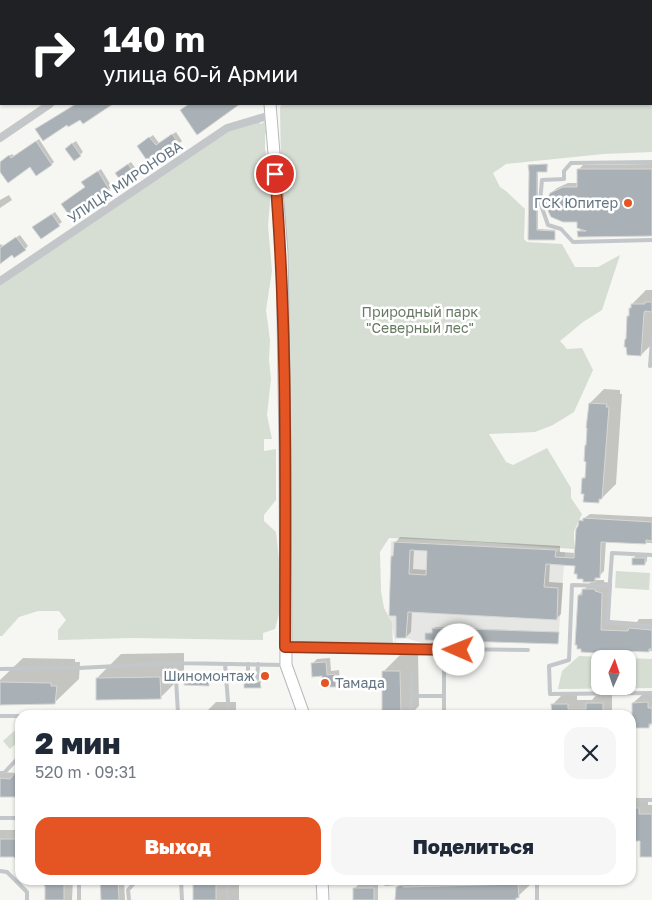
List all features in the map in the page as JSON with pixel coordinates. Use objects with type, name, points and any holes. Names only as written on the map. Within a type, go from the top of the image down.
[{"type":"street","points":[[0,138],[49,105]]},
{"type":"street","points":[[270,109],[282,253],[285,444],[285,647],[286,665],[302,710]]},
{"type":"street","name":"УЛИЦА МИРОНОВА","points":[[0,281],[228,128],[270,109]]},
{"type":"street","points":[[322,885],[323,900]]},
{"type":"lane","points":[[652,162],[571,164],[564,171],[564,179],[542,180],[540,202],[548,225],[561,229],[573,242],[652,240]]},
{"type":"lane","points":[[650,366],[652,341]]},
{"type":"lane","points":[[652,555],[612,553],[607,623],[652,626]]},
{"type":"lane","points":[[610,586],[572,585],[569,660],[549,666],[550,694],[652,693]]},
{"type":"lane","points":[[433,644],[439,650],[444,665],[444,710]]},
{"type":"lane","points":[[285,647],[528,650]]},
{"type":"lane","points":[[0,669],[79,668],[175,663],[286,665]]},
{"type":"lane","points":[[175,663],[178,710]]},
{"type":"lane","points":[[225,664],[229,710]]},
{"type":"lane","points":[[248,664],[248,679]]},
{"type":"lane","points":[[257,679],[258,664]]},
{"type":"lane","points":[[411,710],[412,675]]},
{"type":"lane","points":[[412,696],[443,696]]},
{"type":"lane","points":[[0,716],[15,716]]},
{"type":"lane","points":[[0,773],[4,773],[15,761]]},
{"type":"lane","points":[[636,800],[652,800]]},
{"type":"lane","points":[[0,818],[15,818]]},
{"type":"lane","points":[[0,872],[7,872],[15,880]]},
{"type":"lane","points":[[20,885],[27,892],[27,900]]},
{"type":"lane","points":[[79,885],[79,900]]},
{"type":"lane","points":[[129,900],[128,890],[132,885]]},
{"type":"lane","points":[[181,885],[182,900]]},
{"type":"lane","points":[[227,900],[228,885]]},
{"type":"lane","points":[[537,885],[537,900]]},
{"type":"shaded area","points":[[391,541],[565,552],[558,644],[427,640],[432,643],[426,644],[406,638],[396,638],[396,643],[389,616]]},
{"type":"green space","name":"Природный парк \"Северный лес\"","points":[[281,105],[652,105],[652,152],[603,154],[506,164],[493,173],[500,187],[525,209],[524,239],[527,242],[562,244],[575,267],[598,267],[620,255],[602,310],[583,322],[560,341],[567,349],[582,348],[593,370],[574,412],[553,425],[535,432],[489,434],[506,462],[513,465],[547,448],[571,488],[571,498],[582,514],[574,531],[574,549],[389,538],[380,552],[381,591],[384,608],[392,623],[393,647],[290,645]]},
{"type":"green space","points":[[255,118],[261,124],[265,121],[265,128],[267,130],[265,149],[272,177],[268,226],[272,271],[266,310],[270,340],[269,360],[271,379],[267,415],[272,439],[264,439],[264,451],[276,449],[276,500],[264,515],[264,521],[276,532],[280,569],[280,610],[275,629],[263,633],[263,640],[134,638],[58,640],[58,630],[66,620],[59,611],[38,611],[19,617],[0,636],[0,281],[227,128]]},
{"type":"green space","points":[[616,571],[650,573],[649,590],[615,588]]},
{"type":"green space","points":[[579,656],[591,656],[591,689],[558,689],[562,671]]},
{"type":"green space","points":[[636,658],[652,659],[652,688],[636,688]]},
{"type":"green space","points":[[15,732],[15,744],[10,749],[3,741]]},
{"type":"building","points":[[74,105],[112,105],[83,124],[80,120],[68,127],[67,125],[43,141],[35,129]]},
{"type":"building","points":[[188,105],[239,105],[197,135],[180,110]]},
{"type":"building","points":[[172,134],[180,145],[171,152],[169,150],[150,165],[137,146],[149,137],[156,145]]},
{"type":"building","points":[[36,141],[52,165],[36,176],[30,167],[8,183],[0,172],[0,162],[9,155],[11,158]]},
{"type":"building","points":[[72,143],[81,156],[74,161],[65,149]]},
{"type":"building","points":[[128,164],[136,176],[124,185],[115,173]]},
{"type":"building","points":[[547,164],[547,172],[537,172],[537,230],[555,231],[555,240],[528,240],[528,165]]},
{"type":"building","points":[[577,169],[652,169],[652,236],[578,237],[577,231],[586,231],[577,228],[577,222],[563,222],[551,217],[545,205],[550,193],[563,187],[577,187]]},
{"type":"building","points":[[98,171],[110,191],[85,207],[86,209],[72,219],[61,204],[85,187],[81,182]]},
{"type":"building","points":[[52,214],[60,226],[41,239],[32,227]]},
{"type":"building","points":[[16,237],[26,250],[14,258],[12,255],[0,264],[0,248]]},
{"type":"building","points":[[645,302],[652,302],[652,312],[645,311],[644,313],[641,356],[627,355],[626,347],[624,347],[629,308],[631,308],[631,304],[645,304]]},
{"type":"building","points":[[589,403],[607,404],[606,407],[609,407],[602,499],[599,499],[599,503],[583,502],[584,494],[581,494],[582,478],[585,478],[586,462],[584,461]]},
{"type":"building","points":[[583,518],[652,522],[652,541],[646,540],[646,544],[601,542],[600,578],[595,578],[595,582],[583,582],[583,579],[577,579],[577,574],[574,574],[575,566],[546,564],[544,587],[558,588],[557,620],[408,612],[406,638],[396,638],[396,616],[389,616],[391,556],[393,556],[394,542],[556,550],[555,557],[574,558],[576,529],[579,520],[583,521]],"holes":[[[410,550],[427,551],[426,575],[409,574]]]},
{"type":"building","points":[[632,558],[645,558],[645,565],[632,565]]},
{"type":"building","points":[[582,589],[595,589],[595,591],[602,593],[601,630],[628,631],[629,628],[652,630],[652,649],[649,649],[649,652],[636,650],[591,650],[591,653],[581,652],[581,649],[577,649],[577,645],[575,645],[578,595],[582,595]]},
{"type":"building","points":[[432,628],[559,632],[558,644],[425,640],[425,633],[432,633]]},
{"type":"building","points":[[326,662],[327,675],[335,674],[336,687],[323,687],[322,676],[312,677],[311,663]]},
{"type":"building","points":[[382,671],[400,671],[401,710],[382,710]]},
{"type":"building","points":[[160,677],[161,699],[96,700],[96,678]]},
{"type":"building","points":[[184,678],[209,678],[209,686],[184,685]]},
{"type":"building","points":[[244,679],[248,683],[252,679],[256,683],[260,681],[261,688],[244,688]]},
{"type":"building","points":[[0,682],[51,683],[51,686],[57,686],[55,704],[0,705]]},
{"type":"building","points":[[648,702],[648,708],[652,708],[652,724],[649,724],[649,728],[636,728],[636,710],[632,710],[632,703]]},
{"type":"building","points":[[586,703],[603,703],[603,710],[552,710],[551,704],[568,704],[568,709],[586,709]]},
{"type":"building","points":[[15,773],[15,797],[0,797],[0,778],[10,779]]},
{"type":"building","points":[[636,808],[639,808],[639,814],[652,814],[652,857],[640,857],[640,841],[636,841]]},
{"type":"building","points":[[0,839],[15,839],[15,858],[0,857]]},
{"type":"building","points":[[44,885],[64,885],[64,900],[45,900]]},
{"type":"building","points":[[100,885],[118,885],[119,900],[101,900]]},
{"type":"building","points":[[193,885],[216,885],[216,900],[193,900]]},
{"type":"building","points":[[401,885],[404,887],[518,885],[519,898],[516,898],[516,900],[395,900],[396,887]]},
{"type":"building","points":[[353,888],[374,888],[374,900],[353,900]]},
{"type":"place","name":"ГСК Юпитер","points":[[628,203]]},
{"type":"place","name":"Шиномонтаж","points":[[265,676]]},
{"type":"place","name":"Тамада","points":[[325,683]]},
{"type":"route","points":[[275,174],[282,253],[285,444],[285,647],[459,650]]}]
